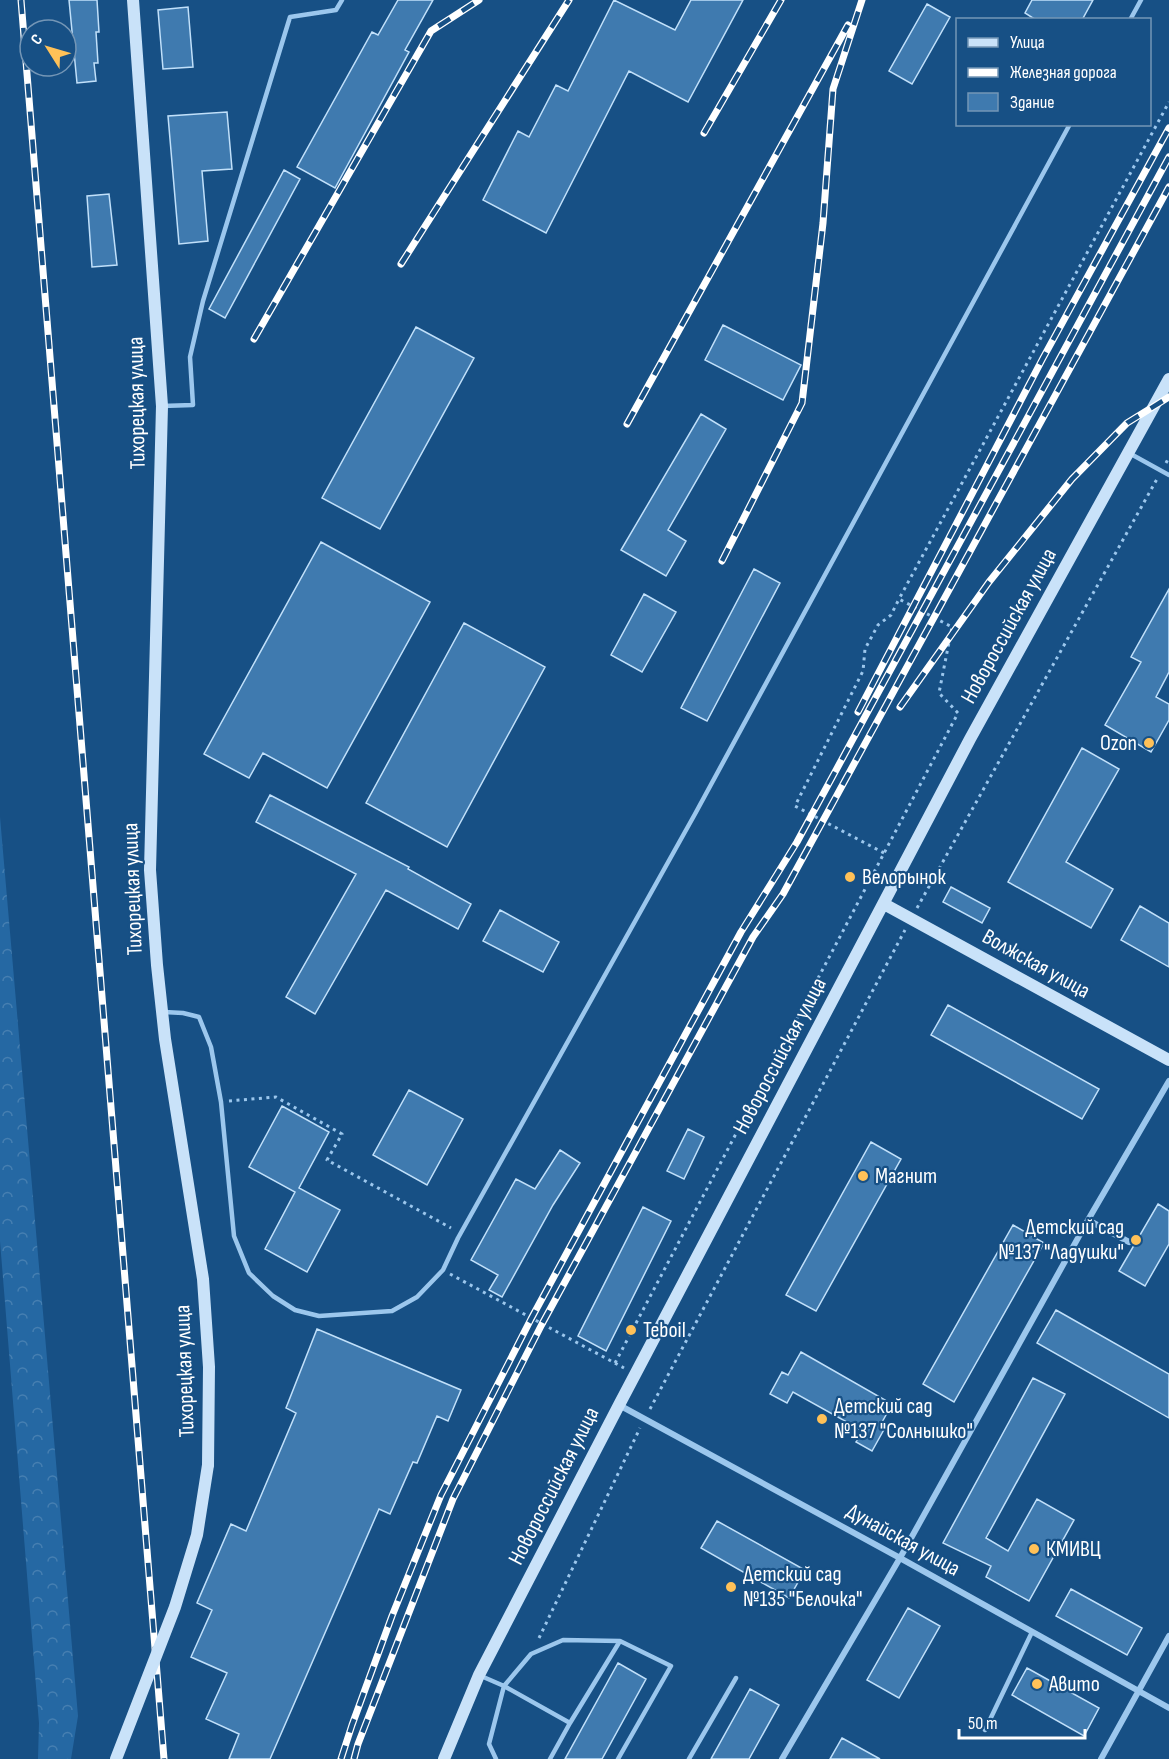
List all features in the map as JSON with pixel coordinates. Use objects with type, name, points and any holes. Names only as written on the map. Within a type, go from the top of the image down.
[{"type":"street","name":"Тихорецкая улица","points":[[116,1759],[175,1607],[197,1535],[208,1465],[209,1367],[203,1279],[165,1038],[150,870],[162,406],[133,0]]},
{"type":"street","name":"Новороссийская улица","points":[[444,1759],[479,1675],[619,1405],[970,740],[1169,380]]},
{"type":"street","name":"Волжская улица","points":[[884,904],[1169,1059]]},
{"type":"street","points":[[783,1759],[900,1558],[1088,1220],[1169,1081]]},
{"type":"street","points":[[1088,1220],[1129,1242]]},
{"type":"street","name":"Дунайская улица","points":[[619,1405],[1169,1708]]},
{"type":"street","points":[[1101,1759],[1169,1636]]},
{"type":"lane","points":[[162,406],[193,405],[190,357],[203,301],[290,17],[336,10],[342,0]]},
{"type":"lane","points":[[1131,18],[1141,0]]},
{"type":"lane","points":[[163,1012],[199,1017],[211,1047],[221,1102],[234,1236],[249,1274],[273,1296],[295,1310],[319,1316],[392,1311],[417,1297],[443,1270],[461,1233],[700,803],[1069,126]]},
{"type":"lane","points":[[1128,453],[1169,475]]},
{"type":"lane","points":[[985,1730],[1032,1632]]},
{"type":"lane","points":[[496,1759],[489,1744],[504,1686],[531,1654],[563,1640],[620,1641],[670,1666],[618,1759]]},
{"type":"lane","points":[[550,1759],[620,1641]]},
{"type":"lane","points":[[479,1675],[504,1686],[570,1723]]},
{"type":"lane","points":[[689,1759],[736,1678]]},
{"type":"path","points":[[884,853],[795,806],[863,671],[865,649],[878,625],[891,615],[1169,102]]},
{"type":"path","points":[[531,1654],[645,1419],[911,918],[1169,457]]},
{"type":"path","points":[[615,1363],[958,713],[939,693],[952,627],[899,598]]},
{"type":"path","points":[[221,1102],[276,1097],[342,1134],[327,1160],[461,1233]]},
{"type":"path","points":[[443,1270],[636,1375]]},
{"type":"green space","points":[[0,817],[78,1716],[71,1759],[38,1759],[39,1723],[0,1241]]},
{"type":"building","points":[[69,0],[97,0],[99,32],[96,32],[98,63],[94,63],[96,81],[77,83],[78,18],[71,18]]},
{"type":"building","points":[[398,0],[433,0],[405,50],[409,52],[335,188],[297,167],[372,32],[378,35]]},
{"type":"building","points":[[614,0],[675,30],[691,0],[743,0],[688,102],[629,71],[546,233],[483,200],[518,131],[529,137],[556,85],[568,91]]},
{"type":"building","points":[[1032,0],[1093,0],[1083,18],[1033,18],[1025,13]]},
{"type":"building","points":[[927,4],[950,17],[912,84],[889,71]]},
{"type":"building","points":[[188,7],[193,67],[163,69],[158,10]]},
{"type":"building","points":[[227,112],[232,169],[202,171],[208,241],[179,244],[168,116]]},
{"type":"building","points":[[284,170],[300,179],[225,318],[209,309]]},
{"type":"building","points":[[109,194],[117,265],[92,267],[87,196]]},
{"type":"building","points":[[723,325],[801,365],[783,400],[705,360]]},
{"type":"building","points":[[416,327],[474,358],[380,529],[322,498]]},
{"type":"building","points":[[701,414],[726,429],[668,530],[686,541],[666,576],[621,550]]},
{"type":"building","points":[[321,542],[430,602],[327,788],[263,753],[249,778],[204,754]]},
{"type":"building","points":[[754,569],[780,583],[707,721],[681,708]]},
{"type":"building","points":[[1169,589],[1169,672],[1156,697],[1169,704],[1169,720],[1151,752],[1105,725],[1141,662],[1131,657]]},
{"type":"building","points":[[644,594],[676,612],[642,672],[611,655]]},
{"type":"building","points":[[464,623],[545,667],[447,847],[366,803]]},
{"type":"building","points":[[1082,748],[1119,769],[1066,862],[1113,889],[1091,928],[1008,882]]},
{"type":"building","points":[[270,795],[409,867],[408,869],[471,904],[458,929],[386,890],[315,1014],[286,997],[356,874],[256,822]]},
{"type":"building","points":[[951,887],[990,908],[982,923],[943,902]]},
{"type":"building","points":[[1140,906],[1169,923],[1169,967],[1121,940]]},
{"type":"building","points":[[500,910],[559,942],[543,972],[483,941]]},
{"type":"building","points":[[948,1005],[1099,1089],[1082,1119],[931,1035]]},
{"type":"building","points":[[409,1090],[463,1119],[427,1185],[373,1155]]},
{"type":"building","points":[[282,1106],[329,1132],[299,1188],[340,1210],[307,1272],[265,1249],[295,1192],[249,1167]]},
{"type":"building","points":[[688,1129],[704,1137],[684,1179],[667,1171]]},
{"type":"building","points":[[871,1142],[901,1159],[816,1311],[786,1295]]},
{"type":"building","points":[[560,1150],[580,1163],[553,1205],[502,1297],[489,1290],[498,1275],[471,1260],[516,1179],[535,1189]]},
{"type":"building","points":[[1158,1204],[1169,1211],[1169,1244],[1145,1286],[1119,1271]]},
{"type":"building","points":[[643,1207],[671,1221],[606,1351],[578,1336]]},
{"type":"building","points":[[1013,1225],[1044,1243],[954,1402],[923,1384]]},
{"type":"building","points":[[1056,1310],[1169,1374],[1169,1418],[1037,1343]]},
{"type":"building","points":[[317,1329],[461,1390],[448,1421],[437,1416],[417,1463],[413,1462],[390,1514],[379,1509],[270,1759],[229,1759],[239,1734],[206,1719],[227,1673],[191,1657],[212,1610],[197,1603],[231,1524],[246,1531],[296,1413],[286,1408]]},
{"type":"building","points":[[801,1352],[892,1404],[881,1424],[886,1426],[872,1451],[856,1442],[863,1431],[793,1392],[787,1403],[770,1394],[782,1372],[788,1375]]},
{"type":"building","points":[[1033,1378],[1065,1394],[986,1538],[1008,1551],[1037,1499],[1074,1520],[1029,1601],[986,1577],[991,1566],[943,1543]]},
{"type":"building","points":[[717,1521],[805,1570],[789,1598],[701,1548]]},
{"type":"building","points":[[1071,1589],[1142,1628],[1127,1655],[1056,1616]]},
{"type":"building","points":[[908,1608],[940,1626],[899,1698],[867,1680]]},
{"type":"building","points":[[618,1663],[646,1679],[602,1759],[565,1759]]},
{"type":"building","points":[[1027,1668],[1099,1708],[1084,1736],[1012,1695]]},
{"type":"building","points":[[750,1689],[779,1705],[749,1759],[711,1759]]},
{"type":"building","points":[[842,1738],[880,1759],[830,1759]]},
{"type":"railway","points":[[21,0],[164,1759]]},
{"type":"railway","points":[[254,339],[431,31],[479,0]]},
{"type":"railway","points":[[401,264],[569,0]]},
{"type":"railway","points":[[704,133],[781,0]]},
{"type":"railway","points":[[722,561],[802,403],[823,223],[833,89],[862,0]]},
{"type":"railway","points":[[627,424],[848,25]]},
{"type":"railway","points":[[858,712],[1043,358],[1169,128]]},
{"type":"railway","points":[[341,1759],[392,1616],[441,1495],[531,1319],[741,932],[797,842],[1169,157]]},
{"type":"railway","points":[[354,1759],[453,1499],[542,1324],[753,937],[783,894],[1169,187]]},
{"type":"railway","points":[[900,707],[989,582],[1072,479],[1127,423],[1169,397]]},
{"type":"place","name":"Ozon","points":[[1149,743]]},
{"type":"place","name":"Велорынок","points":[[850,877]]},
{"type":"place","name":"Магнит","points":[[863,1176]]},
{"type":"place","name":"Детский сад №137 \"Ладушки\"","points":[[1136,1240]]},
{"type":"place","name":"Teboil","points":[[631,1330]]},
{"type":"place","name":"Детский сад №137 \"Солнышко\"","points":[[822,1419]]},
{"type":"place","name":"КМИВЦ","points":[[1034,1549]]},
{"type":"place","name":"Детский сад №135 \"Белочка\"","points":[[731,1587]]},
{"type":"place","name":"Авито","points":[[1037,1684]]}]
